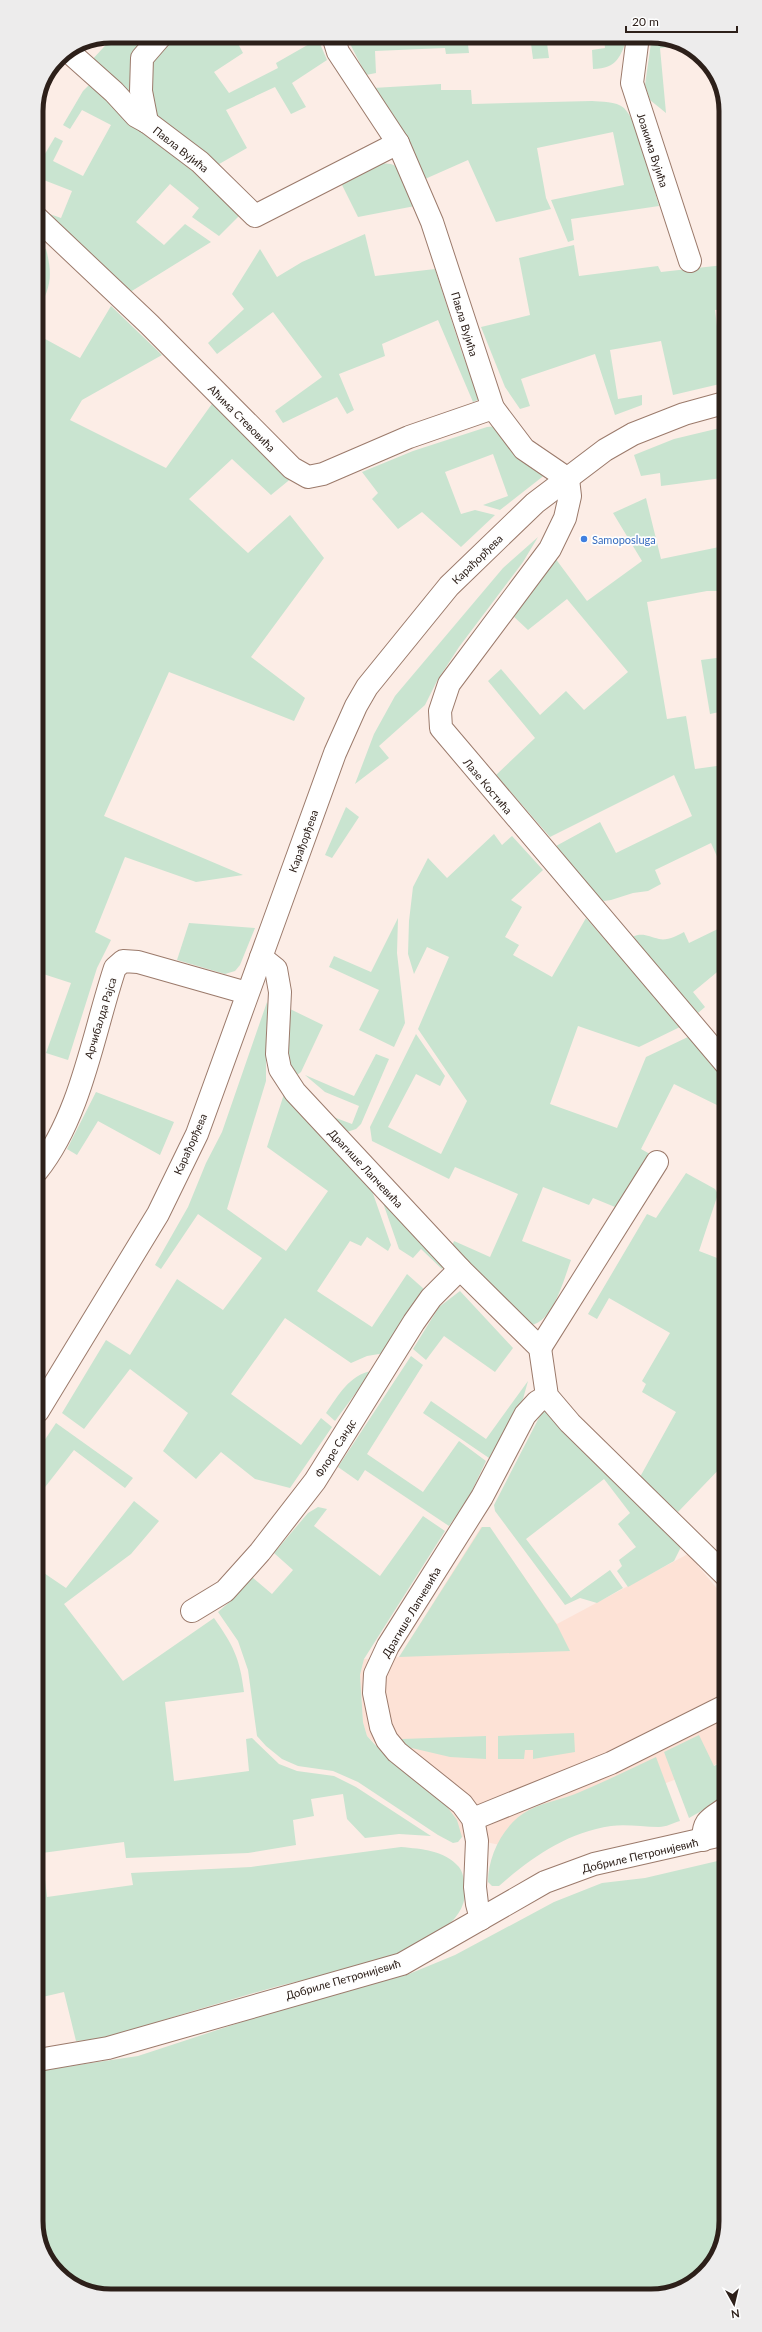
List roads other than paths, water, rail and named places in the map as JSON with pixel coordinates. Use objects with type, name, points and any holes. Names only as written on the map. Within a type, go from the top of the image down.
[{"type":"street","name":"Павла Вујића","points":[[147,122],[141,91],[142,58],[155,43]]},
{"type":"street","name":"Павла Вујића","points":[[335,43],[338,52],[398,143],[432,222],[493,408],[524,449],[568,479]]},
{"type":"street","name":"Јоакима Вујића","points":[[637,43],[632,83],[690,262]]},
{"type":"street","name":"Павла Вујића","points":[[72,55],[114,92],[136,116],[147,122],[200,162],[255,216],[398,143]]},
{"type":"street","name":"Аћима Стевовића","points":[[43,224],[148,324],[292,468],[308,477],[324,474],[409,437],[493,408]]},
{"type":"street","name":"Карађорђева","points":[[43,1404],[158,1214],[197,1134],[335,753],[356,706],[367,687],[449,586],[534,503],[606,450],[633,434],[684,414],[719,404]]},
{"type":"street","name":"Лазе Костића","points":[[568,479],[570,496],[565,518],[550,549],[449,684],[440,710],[441,728],[719,1056]]},
{"type":"street","name":"Драгише Лапчевића","points":[[261,957],[276,969],[280,992],[277,1054],[280,1070],[291,1087],[460,1269],[540,1348]]},
{"type":"street","name":"Арчибалда Рајса","points":[[43,1161],[68,1118],[81,1083],[115,968],[124,961],[138,962],[247,993]]},
{"type":"street","points":[[657,1162],[540,1348],[547,1396],[570,1423],[719,1569]]},
{"type":"street","name":"Флоре Сандс","points":[[192,1611],[225,1591],[260,1552],[315,1481],[418,1316],[432,1298],[460,1269]]},
{"type":"street","name":"Драгише Лапчевића","points":[[481,1919],[475,1887],[477,1841],[473,1819],[462,1804],[397,1752],[387,1740],[381,1727],[374,1693],[375,1674],[388,1646],[482,1497],[525,1415],[537,1402],[547,1396]]},
{"type":"street","points":[[473,1819],[611,1763],[719,1709]]},
{"type":"street","points":[[704,1840],[704,1826],[706,1822],[719,1813]]},
{"type":"street","name":"Добриле Петронијевић","points":[[43,2059],[108,2048],[402,1964],[545,1882],[594,1864],[719,1836]]},
{"type":"place","name":"Samoposluga","points":[[584,539]]}]
